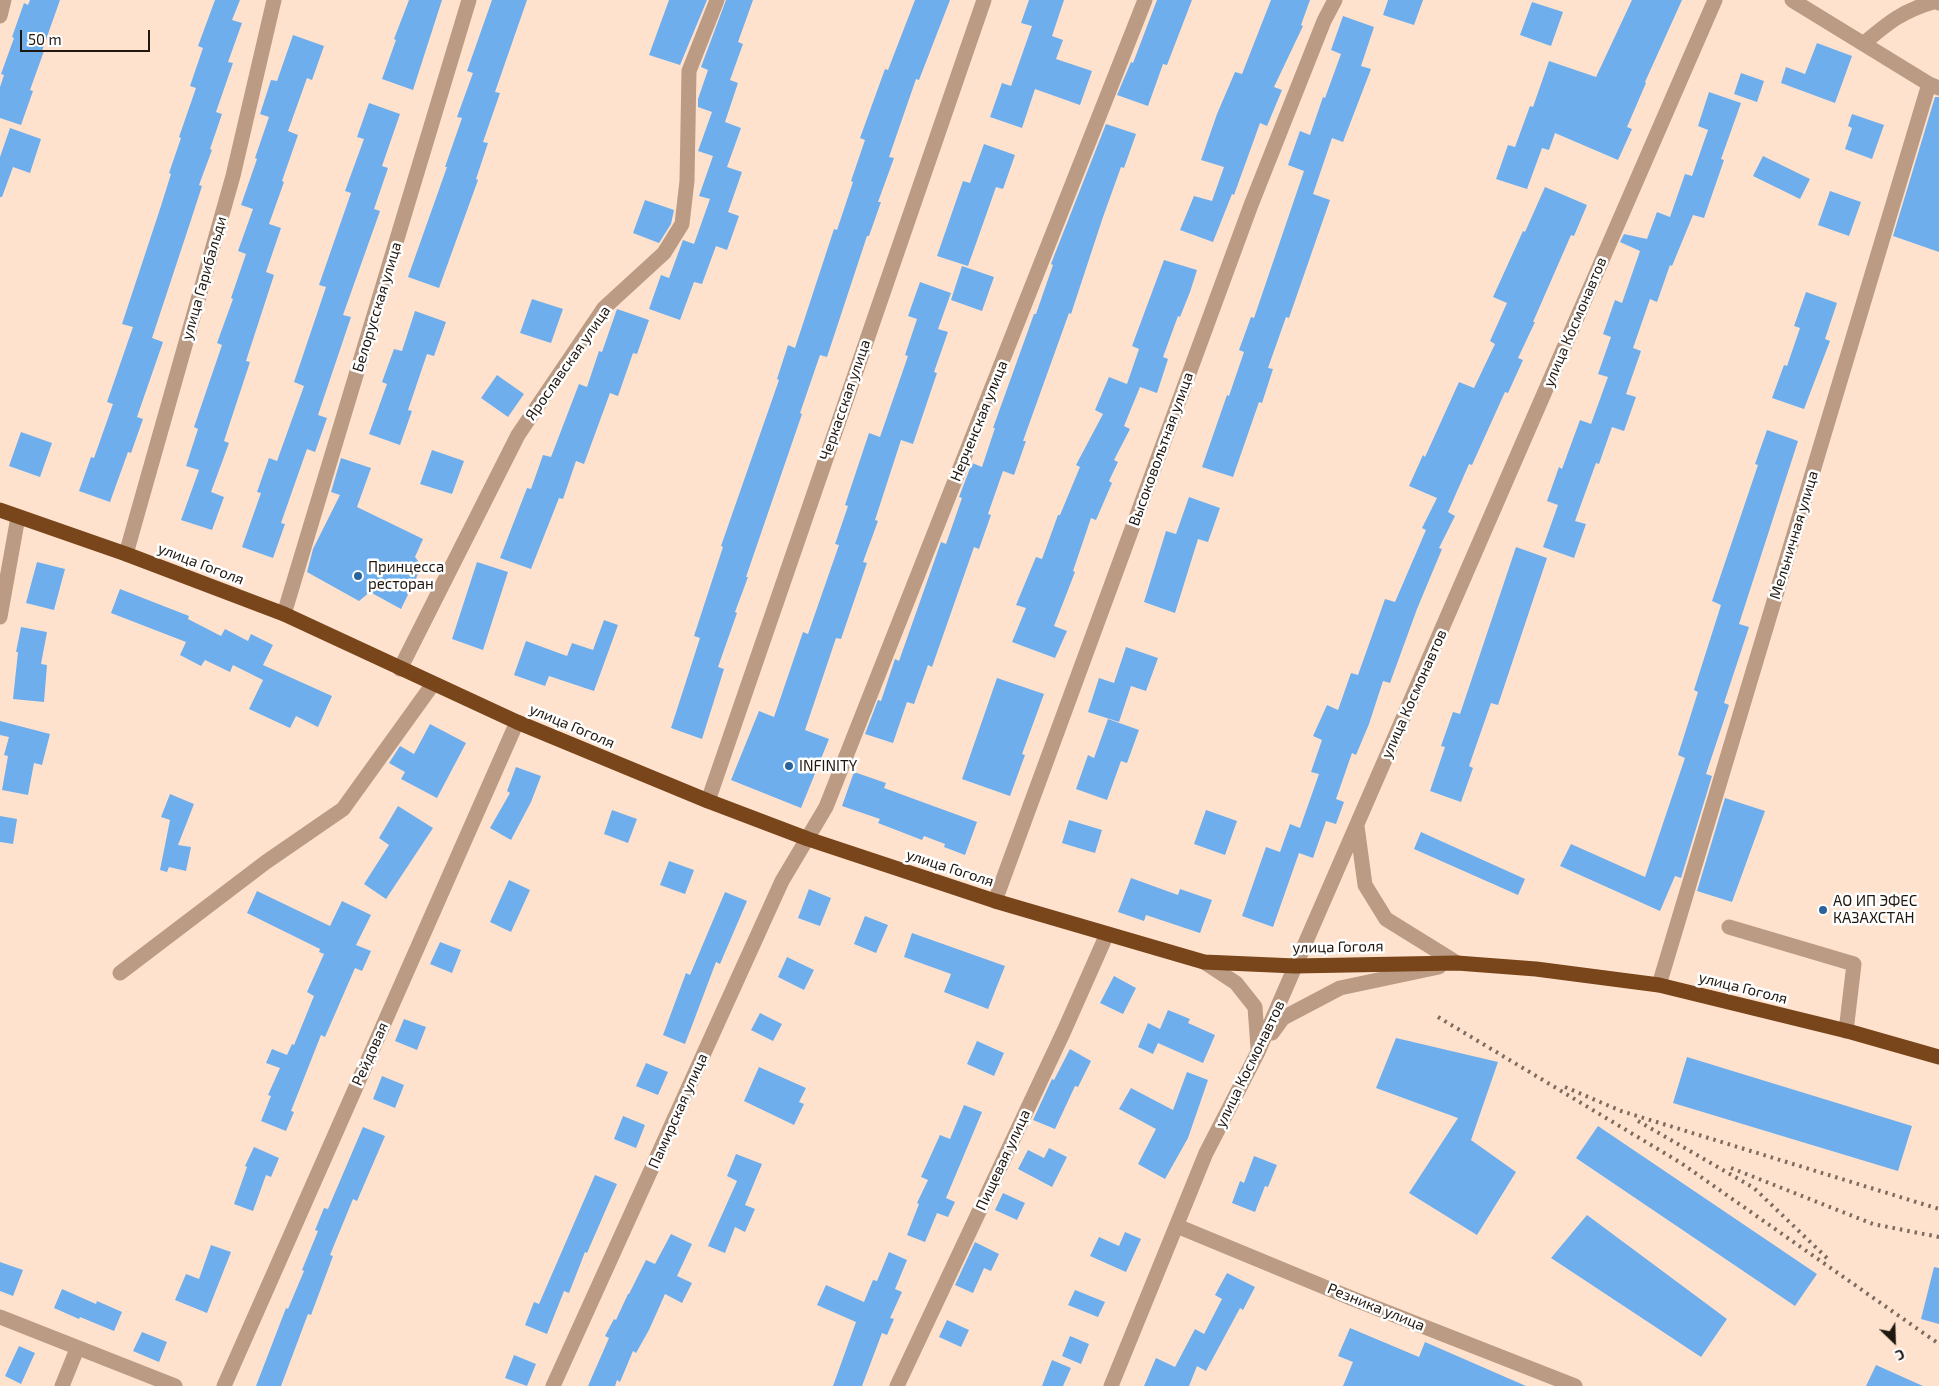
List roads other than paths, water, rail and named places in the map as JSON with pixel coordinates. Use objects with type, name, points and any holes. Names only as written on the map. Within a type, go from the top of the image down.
[{"type":"highway","name":"улица Гоголя","points":[[0,510],[126,554],[284,614],[516,722],[708,801],[808,839],[995,901],[1204,962],[1295,966],[1458,963],[1536,969],[1660,985],[1846,1031],[1939,1057]]},
{"type":"street","points":[[0,16],[4,0]]},
{"type":"street","name":"улица Гарибальди","points":[[126,554],[232,176],[274,0]]},
{"type":"street","name":"Белорусская улица","points":[[284,614],[469,0]]},
{"type":"street","name":"Ярославская улица","points":[[400,669],[518,435],[604,308],[664,253],[682,224],[687,181],[689,71],[716,0]]},
{"type":"street","name":"Черкасская улица","points":[[708,801],[984,0]]},
{"type":"street","name":"Нерченская улица","points":[[808,839],[826,807],[1145,0]]},
{"type":"street","name":"Высоковольтная улица","points":[[995,901],[1251,205],[1324,21],[1335,0]]},
{"type":"street","name":"улица Космонавтов","points":[[1112,1386],[1206,1152],[1258,1052],[1715,0]]},
{"type":"street","points":[[1792,0],[1934,86]]},
{"type":"street","points":[[1863,44],[1893,18],[1913,8],[1936,2]]},
{"type":"street","name":"Мельничная улица","points":[[1660,985],[1934,86]]},
{"type":"street","points":[[0,617],[18,516]]},
{"type":"street","points":[[120,973],[266,862],[343,809],[433,684]]},
{"type":"street","name":"Рейдовая","points":[[224,1386],[516,722]]},
{"type":"street","points":[[1357,825],[1365,885],[1386,919],[1458,963]]},
{"type":"street","name":"Памирская улица","points":[[553,1386],[782,881],[808,839]]},
{"type":"street","points":[[1729,927],[1854,964],[1846,1031]]},
{"type":"street","name":"Пищевая улица","points":[[897,1386],[1064,1031],[1107,934]]},
{"type":"street","points":[[1204,962],[1236,983],[1255,1007],[1258,1052]]},
{"type":"street","points":[[1258,1052],[1283,1018],[1340,988],[1458,963]]},
{"type":"street","name":"Резника улица","points":[[1177,1226],[1351,1298],[1575,1386]]},
{"type":"street","points":[[0,1317],[175,1386]]},
{"type":"street","points":[[62,1386],[77,1348]]},
{"type":"railway","points":[[1438,1017],[1681,1163],[1939,1344]]},
{"type":"railway","points":[[1565,1087],[1621,1111],[1939,1209]]},
{"type":"railway","points":[[1638,1121],[1754,1188],[1829,1260]]},
{"type":"railway","points":[[1731,1168],[1873,1224],[1939,1237]]},
{"type":"place","name":"Принцесса ресторан","points":[[358,576]]},
{"type":"place","name":"INFINITY","points":[[789,766]]},
{"type":"place","name":"АО ИП ЭФЕС КАЗАХСТАН","points":[[1823,910]]}]
